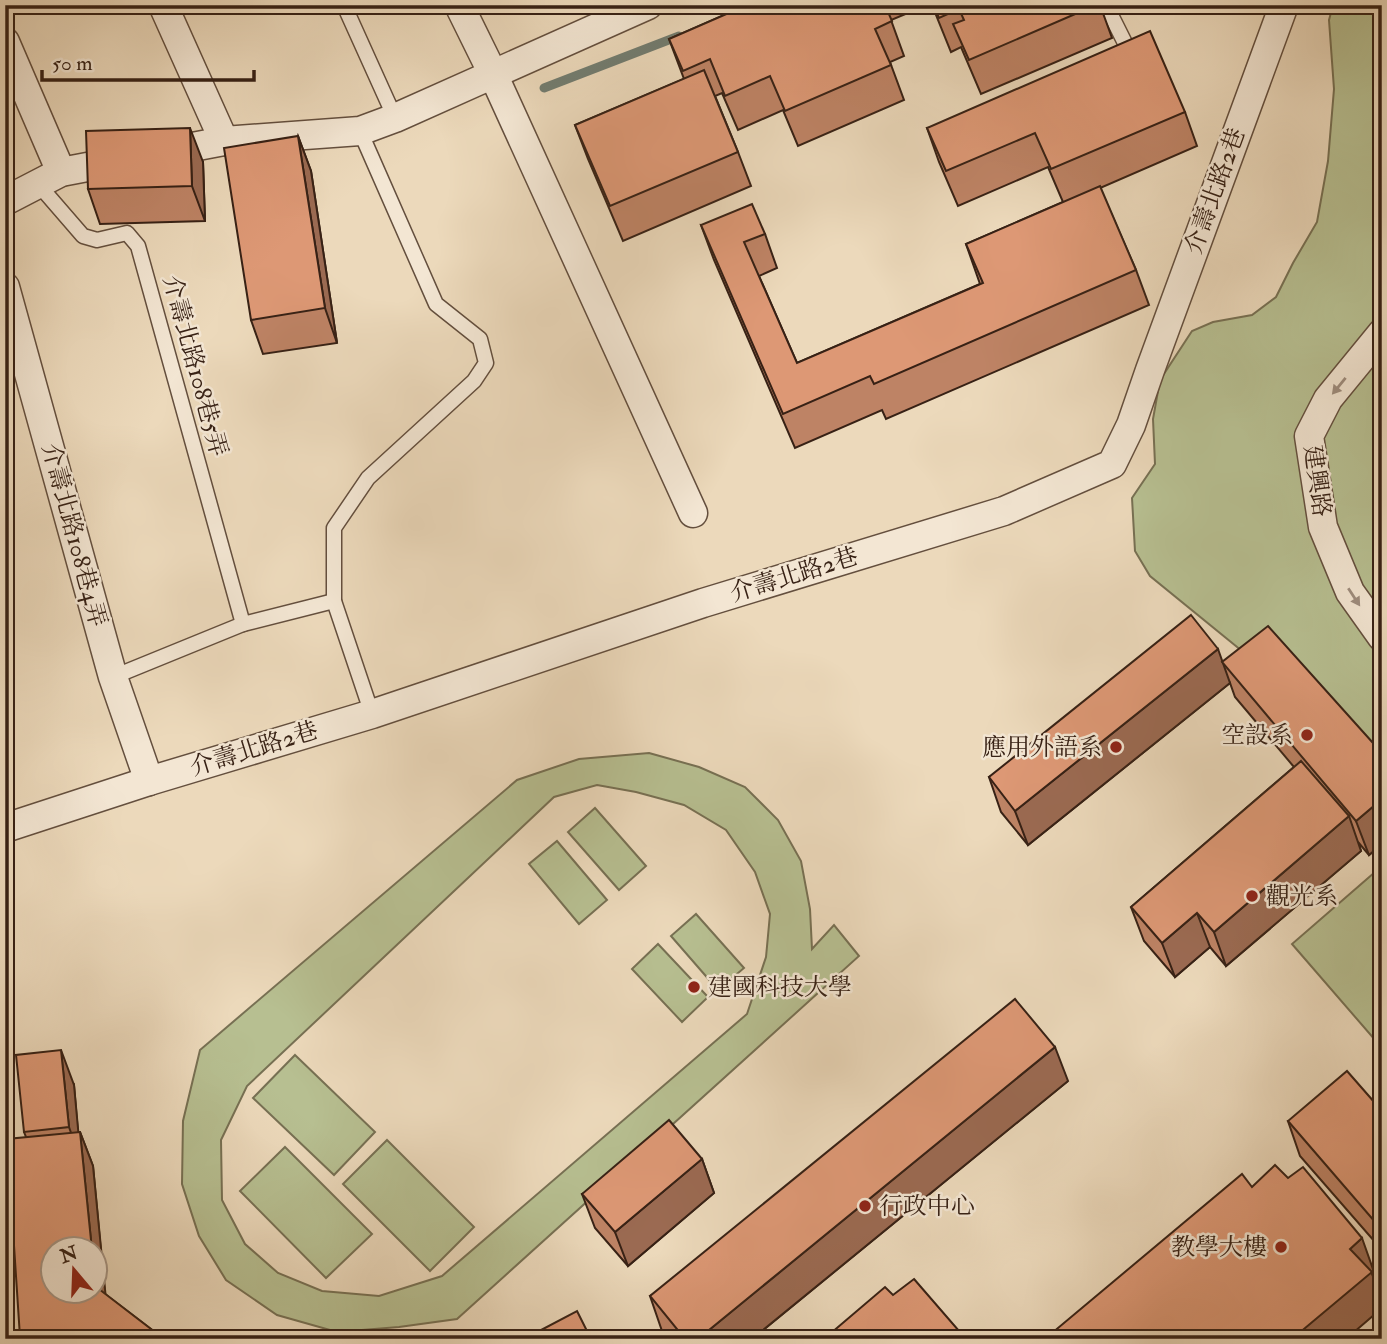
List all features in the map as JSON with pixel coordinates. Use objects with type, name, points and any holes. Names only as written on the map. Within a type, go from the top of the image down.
[{"type":"street","points":[[163,5],[225,141]]},
{"type":"street","points":[[459,5],[693,513]]},
{"type":"street","points":[[5,201],[49,178],[225,141],[360,131],[648,5]]},
{"type":"street","name":"介壽北路2巷","points":[[5,828],[149,781],[372,714],[703,603],[1004,511],[1112,464],[1131,425],[1284,5]]},
{"type":"street","points":[[5,42],[49,178]]},
{"type":"street","name":"介壽北路108巷4弄","points":[[5,287],[113,677],[149,781]]},
{"type":"street","name":"建興路","points":[[1382,333],[1328,399],[1309,436],[1323,527],[1350,592],[1382,637]]},
{"type":"lane","points":[[344,5],[394,118]]},
{"type":"lane","points":[[1107,5],[1138,69]]},
{"type":"lane","points":[[360,131],[436,304],[480,339],[486,363],[474,382],[368,478],[334,528],[334,601],[372,714]]},
{"type":"lane","name":"介壽北路108巷5弄","points":[[49,178],[83,236],[97,240],[127,233],[138,246],[243,624]]},
{"type":"lane","points":[[113,677],[243,624],[334,601]]},
{"type":"green space","points":[[1333,5],[1382,5],[1382,772],[1150,576],[1135,551],[1132,498],[1155,464],[1153,419],[1160,380],[1192,331],[1213,322],[1252,315],[1276,297],[1317,222],[1328,161],[1334,89],[1329,20]]},
{"type":"green space","points":[[649,753],[699,767],[745,787],[778,820],[801,861],[810,909],[812,949],[834,925],[859,956],[457,1319],[337,1332],[277,1315],[226,1280],[199,1236],[182,1184],[183,1121],[200,1050],[517,780],[579,759]],"holes":[[[597,785],[684,805],[726,830],[755,872],[770,914],[766,957],[747,1014],[442,1276],[379,1296],[322,1291],[278,1273],[245,1244],[222,1200],[221,1140],[247,1086],[554,797]]]},
{"type":"green space","points":[[595,808],[646,866],[619,890],[568,832]]},
{"type":"green space","points":[[557,841],[607,900],[579,924],[529,864]]},
{"type":"green space","points":[[1382,866],[1382,1048],[1292,944]]},
{"type":"green space","points":[[696,914],[744,968],[718,990],[671,936]]},
{"type":"green space","points":[[658,944],[708,997],[682,1022],[632,969]]},
{"type":"green space","points":[[295,1055],[375,1132],[334,1175],[253,1098]]},
{"type":"green space","points":[[387,1140],[474,1227],[430,1271],[343,1184]]},
{"type":"green space","points":[[285,1147],[372,1234],[326,1278],[240,1191]]},
{"type":"building","points":[[747,5],[885,5],[892,21],[875,29],[891,65],[785,111],[770,76],[725,96],[710,59],[683,71],[669,39]]},
{"type":"building","points":[[933,5],[1096,5],[969,60],[953,24],[964,20],[959,9],[939,18]]},
{"type":"building","points":[[1150,31],[1185,112],[1051,169],[1035,133],[946,171],[927,128]]},
{"type":"building","points":[[704,70],[738,152],[610,206],[575,125]]},
{"type":"building","points":[[190,128],[192,186],[88,189],[86,131]]},
{"type":"building","points":[[298,136],[325,308],[251,320],[224,148]]},
{"type":"building","points":[[1100,186],[1136,270],[874,384],[870,376],[783,414],[701,225],[752,204],[765,234],[744,242],[797,363],[983,283],[966,244]]},
{"type":"building","points":[[1191,615],[1218,649],[1015,811],[989,777]]},
{"type":"building","name":"空設系","points":[[1268,626],[1382,753],[1382,799],[1356,821],[1222,662]]},
{"type":"building","points":[[1301,761],[1349,816],[1214,932],[1197,913],[1162,943],[1131,907]]},
{"type":"building","points":[[1015,999],[1055,1047],[698,1339],[685,1339],[650,1296]]},
{"type":"building","points":[[61,1050],[69,1127],[24,1132],[16,1055]]},
{"type":"building","points":[[1347,1071],[1382,1111],[1382,1230],[1288,1121]]},
{"type":"building","points":[[669,1120],[702,1159],[615,1232],[582,1194]]},
{"type":"building","points":[[80,1132],[91,1236],[38,1236],[38,1306],[108,1306],[108,1296],[164,1339],[20,1337],[7,1139]]},
{"type":"building","name":"教學大樓","points":[[1275,1165],[1288,1178],[1303,1167],[1362,1238],[1350,1249],[1372,1272],[1292,1339],[1058,1339],[1052,1333],[1242,1174],[1252,1187]]},
{"type":"building","points":[[914,1279],[966,1339],[824,1339],[885,1287],[893,1295]]},
{"type":"building","points":[[577,1311],[591,1339],[524,1339]]},
{"type":"building","points":[[1382,1328],[1382,1339],[1369,1339]]},
{"type":"waterway","points":[[544,88],[679,36]]},
{"type":"place","name":"空設系","points":[[1307,735]]},
{"type":"place","name":"應用外語系","points":[[1116,747]]},
{"type":"place","name":"觀光系","points":[[1252,896]]},
{"type":"place","name":"建國科技大學","points":[[694,987]]},
{"type":"place","name":"行政中心","points":[[865,1206]]},
{"type":"place","name":"教學大樓","points":[[1281,1247]]}]
